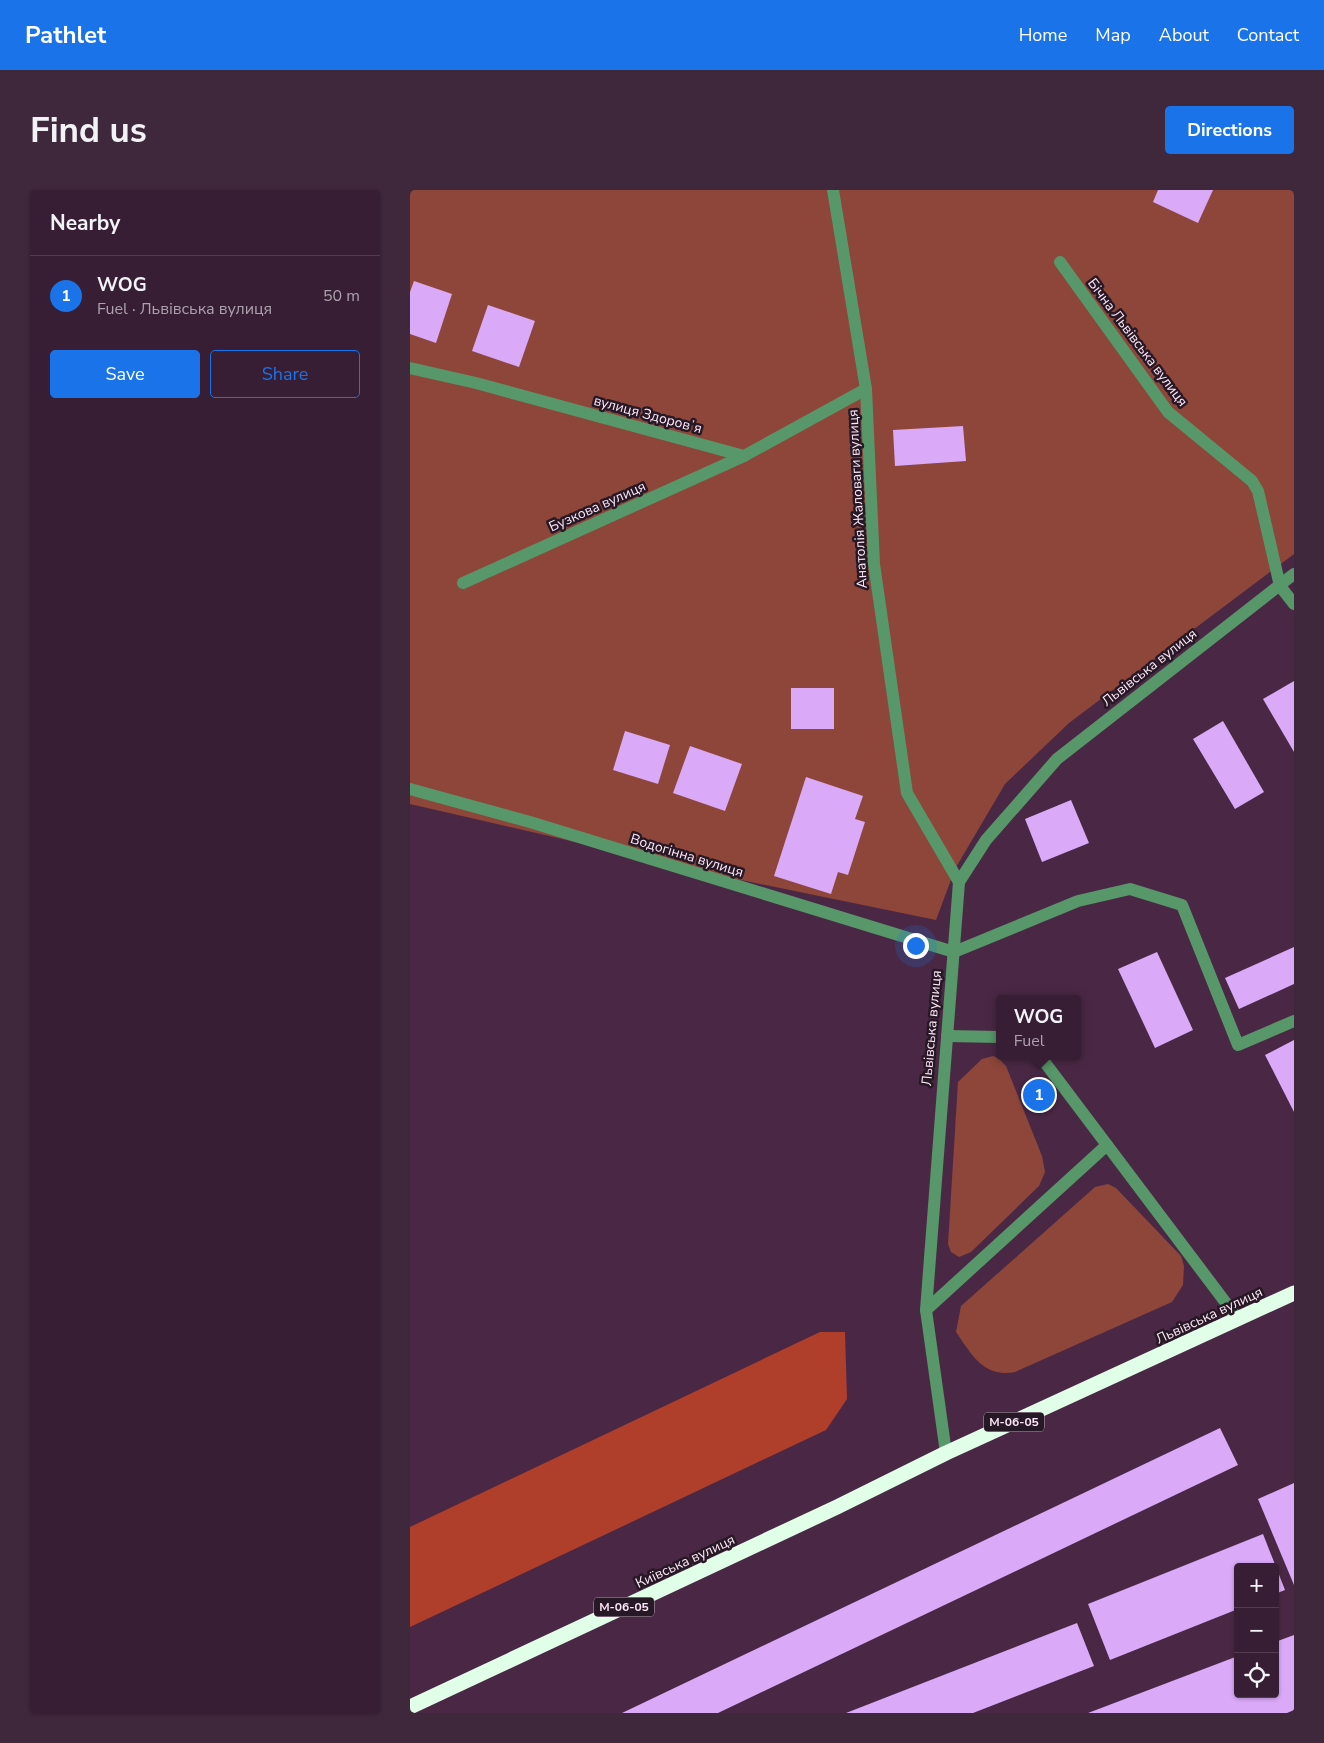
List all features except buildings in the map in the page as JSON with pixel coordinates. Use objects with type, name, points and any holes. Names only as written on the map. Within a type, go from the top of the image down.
[{"type":"highway","name":"Львівська вулиця","points":[[837,1507],[946,1453],[1294,1293]]},
{"type":"highway","name":"Київська вулиця","points":[[410,1707],[837,1507]]},
{"type":"street","name":"Анатолія Жаловаги вулиця","points":[[833,190],[866,389],[874,564],[907,793],[958,882]]},
{"type":"street","name":"Бічна Львівська вулиця","points":[[1060,262],[1168,412],[1252,481],[1258,491],[1280,586]]},
{"type":"street","name":"вулиця Здоровʼя","points":[[410,368],[476,383],[744,456]]},
{"type":"street","points":[[744,456],[866,389]]},
{"type":"street","name":"Бузкова вулиця","points":[[463,583],[744,456]]},
{"type":"street","name":"Львівська вулиця","points":[[946,1453],[926,1310],[958,882],[986,840],[1057,759],[1294,574]]},
{"type":"street","points":[[1280,586],[1294,604]]},
{"type":"street","name":"Водогінна вулиця","points":[[410,789],[530,822],[954,952]]},
{"type":"street","points":[[954,952],[1078,901],[1130,889],[1182,905],[1238,1045],[1294,1021]]},
{"type":"street","points":[[947,1036],[996,1037]]},
{"type":"street","points":[[1043,1060],[1238,1319]]},
{"type":"street","points":[[926,1310],[1107,1145]]},
{"type":"shaded area","points":[[410,190],[1294,190],[1294,554],[1069,723],[1005,784],[955,869],[936,920],[722,876],[410,804]]},
{"type":"shaded area","points":[[993,1056],[1006,1066],[1042,1156],[1045,1172],[1039,1186],[971,1252],[959,1257],[951,1252],[948,1244],[958,1082],[982,1059]]},
{"type":"shaded area","points":[[1108,1184],[1116,1188],[1181,1256],[1184,1266],[1183,1285],[1172,1302],[1015,1372],[995,1372],[987,1368],[980,1363],[956,1332],[961,1306],[1095,1187]]},
{"type":"shaded area","points":[[820,1332],[845,1332],[847,1399],[826,1430],[410,1627],[410,1527]]},
{"type":"place","name":"WOG","points":[[1039,1095]]}]
